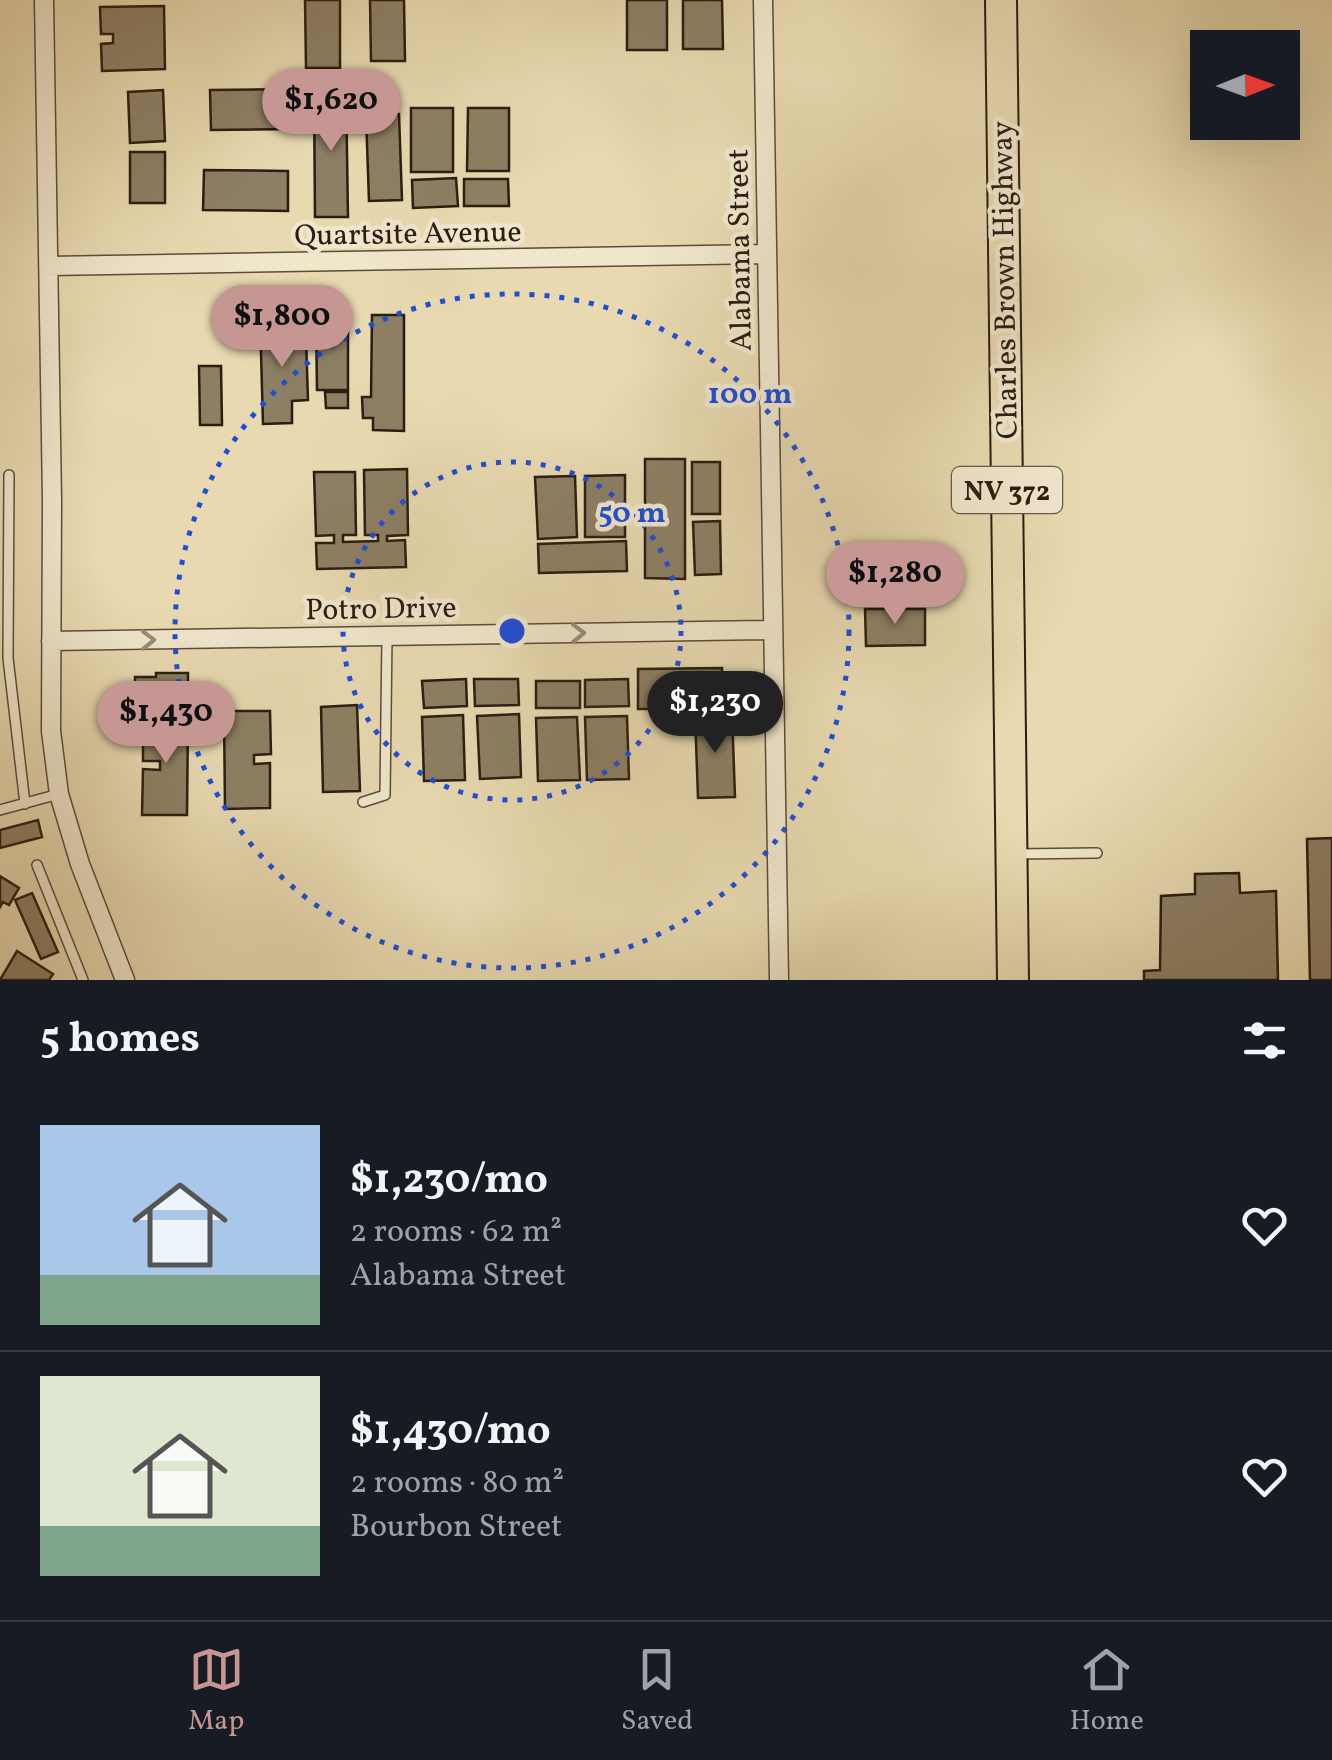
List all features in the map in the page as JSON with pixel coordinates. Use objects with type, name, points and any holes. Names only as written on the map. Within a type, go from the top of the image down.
[{"type":"main road","name":"Charles Brown Highway","points":[[1001,0],[1014,980]]},
{"type":"street","points":[[44,0],[52,731],[58,794],[80,864],[125,980]]},
{"type":"street","name":"Alabama Street","points":[[763,0],[778,980]]},
{"type":"street","name":"Quartsite Avenue","points":[[49,266],[767,254]]},
{"type":"street","name":"Potro Drive","points":[[51,641],[772,630]]},
{"type":"lane","points":[[9,475],[8,658],[24,804]]},
{"type":"lane","points":[[363,802],[385,795],[387,636]]},
{"type":"lane","points":[[0,810],[58,794]]},
{"type":"lane","points":[[1012,854],[1097,854]]},
{"type":"lane","points":[[37,865],[83,980]]},
{"type":"building","points":[[305,0],[340,0],[340,68],[306,68]]},
{"type":"building","points":[[370,0],[404,0],[405,61],[371,61]]},
{"type":"building","points":[[627,0],[667,0],[667,50],[627,50]]},
{"type":"building","points":[[683,0],[722,0],[723,49],[683,49]]},
{"type":"building","points":[[164,6],[165,69],[102,71],[101,44],[113,43],[113,34],[101,34],[100,7]]},
{"type":"building","points":[[296,89],[296,129],[211,130],[210,90]]},
{"type":"building","points":[[346,89],[348,217],[315,217],[314,90]]},
{"type":"building","points":[[163,90],[165,141],[130,143],[128,92]]},
{"type":"building","points":[[411,108],[453,108],[453,172],[411,172]]},
{"type":"building","points":[[468,108],[509,108],[509,171],[467,171]]},
{"type":"building","points":[[399,114],[402,200],[369,201],[366,115]]},
{"type":"building","points":[[130,152],[165,152],[165,203],[130,203]]},
{"type":"building","points":[[204,170],[288,171],[288,211],[203,210]]},
{"type":"building","points":[[456,178],[458,206],[413,208],[412,180]]},
{"type":"building","points":[[464,179],[508,179],[509,206],[464,206]]},
{"type":"building","points":[[372,315],[404,315],[404,431],[373,430],[373,418],[363,418],[362,397],[371,397]]},
{"type":"building","points":[[348,316],[348,390],[317,390],[316,317]]},
{"type":"building","points":[[291,317],[292,338],[306,338],[308,400],[292,401],[292,423],[263,424],[260,318]]},
{"type":"building","points":[[199,366],[221,366],[222,425],[200,425]]},
{"type":"building","points":[[325,392],[348,392],[348,408],[326,408]]},
{"type":"building","points":[[645,459],[685,459],[685,579],[645,578]]},
{"type":"building","points":[[692,462],[720,462],[720,514],[692,514]]},
{"type":"building","points":[[407,469],[408,535],[387,536],[387,541],[405,540],[406,567],[317,569],[316,543],[334,543],[334,535],[316,536],[314,472],[355,472],[356,535],[343,535],[343,542],[378,541],[378,535],[365,535],[364,470]]},
{"type":"building","points":[[625,475],[625,537],[585,537],[585,476]]},
{"type":"building","points":[[575,476],[577,537],[538,539],[535,477]]},
{"type":"building","points":[[720,521],[721,574],[695,575],[693,522]]},
{"type":"building","points":[[626,541],[627,571],[539,573],[538,544]]},
{"type":"building","points":[[926,558],[926,598],[866,599],[865,559]]},
{"type":"building","points":[[865,609],[925,609],[925,645],[866,646]]},
{"type":"building","points":[[722,668],[722,709],[638,709],[638,669]]},
{"type":"building","points":[[156,673],[188,673],[188,710],[135,710],[135,677],[156,677]]},
{"type":"building","points":[[466,679],[467,706],[424,708],[422,681]]},
{"type":"building","points":[[474,679],[518,679],[519,705],[475,706]]},
{"type":"building","points":[[628,679],[629,706],[585,707],[585,680]]},
{"type":"building","points":[[536,681],[580,681],[580,708],[536,708]]},
{"type":"building","points":[[357,705],[360,791],[323,792],[321,707]]},
{"type":"building","points":[[224,711],[270,711],[271,754],[254,755],[254,764],[270,763],[270,808],[225,809]]},
{"type":"building","points":[[732,713],[735,797],[698,798],[695,714]]},
{"type":"building","points":[[519,714],[521,777],[480,779],[477,716]]},
{"type":"building","points":[[463,715],[465,780],[424,781],[422,717]]},
{"type":"building","points":[[627,716],[629,779],[587,780],[585,717]]},
{"type":"building","points":[[143,717],[188,718],[187,815],[142,815],[143,769],[160,770],[160,761],[143,761]]},
{"type":"building","points":[[577,717],[580,780],[538,781],[536,718]]},
{"type":"building","points":[[38,820],[42,837],[0,848],[0,830]]},
{"type":"building","points":[[1332,838],[1332,980],[1310,980],[1307,839]]},
{"type":"building","points":[[1239,873],[1240,893],[1276,891],[1278,980],[1144,980],[1144,971],[1160,970],[1161,896],[1195,894],[1195,874]]},
{"type":"building","points":[[0,876],[19,888],[9,905],[3,902],[0,907]]},
{"type":"building","points":[[32,893],[58,952],[41,959],[15,900]]},
{"type":"building","points":[[17,951],[53,974],[49,980],[0,980]]}]
